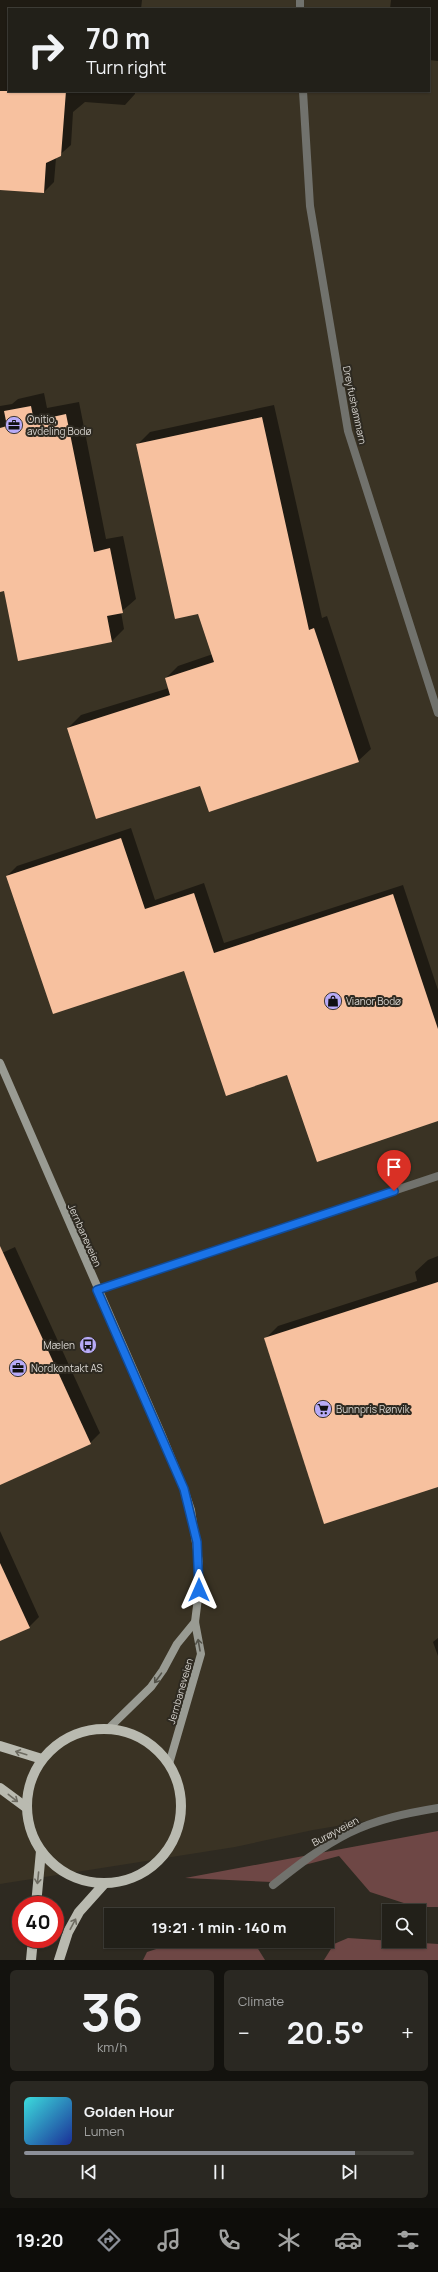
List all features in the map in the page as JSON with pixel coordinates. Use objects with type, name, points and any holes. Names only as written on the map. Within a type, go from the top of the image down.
[{"type":"main road","points":[[109,1728],[131,1733],[145,1739],[162,1754],[175,1775],[182,1800],[182,1812],[179,1826],[170,1847],[161,1858],[140,1874],[116,1883],[84,1881],[70,1876],[55,1866],[41,1851],[30,1827],[26,1808],[31,1779],[42,1759],[51,1750],[68,1737],[89,1730],[109,1728]]},
{"type":"main road","points":[[0,1746],[42,1759]]},
{"type":"main road","points":[[0,1788],[26,1808]]},
{"type":"main road","points":[[37,1896],[41,1851]]},
{"type":"main road","points":[[59,1960],[68,1932],[79,1912],[105,1883]]},
{"type":"main road","points":[[31,1960],[32,1948]]},
{"type":"street","name":"Dreyfushammarn","points":[[303,92],[310,206],[348,431],[438,712]]},
{"type":"street","name":"Jernbaneveien","points":[[0,1063],[97,1290],[161,1433],[191,1510],[199,1563],[199,1590],[195,1622],[201,1654],[169,1764]]},
{"type":"street","points":[[97,1290],[438,1176]]},
{"type":"street","name":"Jernbaneveien","points":[[109,1728],[151,1687],[178,1644],[195,1622]]},
{"type":"street","name":"Burøyveien","points":[[273,1885],[318,1851],[349,1832],[396,1816],[438,1808]]},
{"type":"shaded area","points":[[0,0],[438,0],[438,1809],[313,1830],[235,1847],[0,1884]]},
{"type":"shaded area","points":[[438,1831],[438,1907],[426,1907],[426,1904],[407,1904],[370,1892],[339,1856],[289,1869],[272,1882],[185,1878]]},
{"type":"shaded area","points":[[348,1938],[382,1940],[382,1948],[426,1948],[426,1943],[438,1944],[438,1960],[324,1960],[332,1948],[334,1948],[334,1944]]},
{"type":"shaded area","points":[[159,1948],[258,1948],[265,1960],[143,1960],[147,1952]]},
{"type":"building","points":[[0,91],[66,92],[61,156],[46,163],[44,193],[0,190]]},
{"type":"building","points":[[31,406],[34,421],[66,414],[94,552],[110,548],[123,613],[107,616],[112,642],[18,661],[4,591],[0,592],[0,428],[7,426],[4,411]]},
{"type":"building","points":[[262,417],[309,630],[314,628],[359,762],[209,812],[200,786],[96,819],[67,728],[170,695],[165,678],[214,662],[198,614],[175,619],[136,444]]},
{"type":"building","points":[[121,838],[145,909],[194,893],[214,953],[393,894],[438,1029],[438,1121],[317,1162],[287,1075],[226,1096],[184,971],[53,1014],[6,876]]},
{"type":"building","points":[[0,1246],[91,1444],[0,1485]]},
{"type":"building","points":[[438,1282],[438,1487],[324,1524],[264,1338]]},
{"type":"building","points":[[0,1563],[30,1628],[0,1641]]},
{"type":"place","name":"Onitio, avdeling Bodø","points":[[14,425]]},
{"type":"place","name":"Vianor Bodø","points":[[333,1001]]},
{"type":"place","name":"Mælen","points":[[88,1345]]},
{"type":"place","name":"Nordkontakt AS","points":[[18,1368]]},
{"type":"place","name":"Bunnpris Rønvik","points":[[323,1409]]},
{"type":"route","points":[[199,1590],[197,1542],[191,1510],[184,1489],[161,1433],[97,1290],[394,1191]]}]
